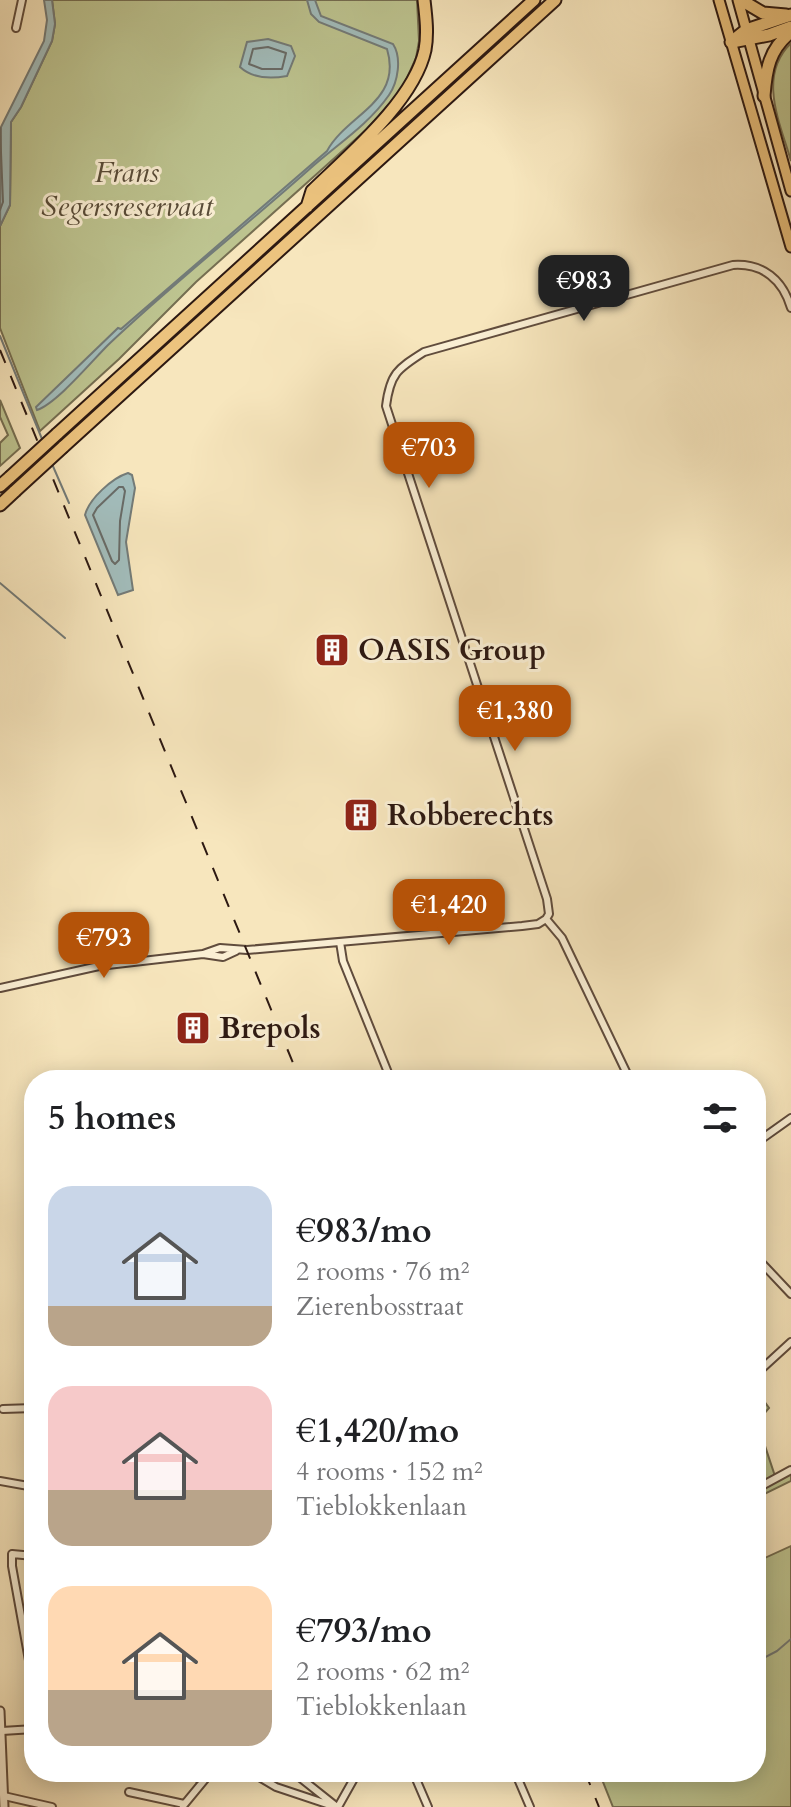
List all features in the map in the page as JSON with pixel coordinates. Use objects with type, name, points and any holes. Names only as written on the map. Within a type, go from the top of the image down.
[{"type":"highway","points":[[307,207],[312,191],[394,108],[417,74],[425,50],[424,0]]},
{"type":"highway","points":[[0,486],[534,0]]},
{"type":"highway","points":[[0,505],[555,0]]},
{"type":"highway","points":[[739,0],[763,13],[791,15]]},
{"type":"highway","points":[[731,42],[791,15]]},
{"type":"highway","points":[[748,35],[791,30]]},
{"type":"highway","points":[[764,96],[769,61],[774,49],[791,30]]},
{"type":"main road","points":[[719,0],[791,247]]},
{"type":"main road","points":[[739,0],[791,191]]},
{"type":"street","points":[[16,28],[22,0]]},
{"type":"street","points":[[0,988],[99,966],[203,954],[220,948],[236,951],[522,926],[538,924],[546,919],[549,914],[547,899],[386,406],[389,380],[403,365],[424,352],[733,265],[755,267],[775,278],[788,296],[791,308]]},
{"type":"street","points":[[546,919],[562,938],[625,1070]]},
{"type":"street","points":[[340,942],[343,961],[387,1070]]},
{"type":"street","points":[[766,1136],[791,1118]]},
{"type":"street","points":[[766,1268],[791,1294]]},
{"type":"street","points":[[766,1365],[791,1342]]},
{"type":"street","points":[[3,1409],[24,1408]]},
{"type":"street","points":[[766,1484],[791,1470]]},
{"type":"street","points":[[0,1481],[24,1485]]},
{"type":"street","points":[[24,1555],[12,1554],[24,1633]]},
{"type":"street","points":[[0,1711],[4,1807]]},
{"type":"street","points":[[2,1731],[24,1730]]},
{"type":"street","points":[[129,1792],[183,1806],[201,1782]]},
{"type":"street","points":[[267,1782],[337,1807]]},
{"type":"street","points":[[306,1782],[337,1807]]},
{"type":"street","points":[[337,1807],[352,1782]]},
{"type":"street","points":[[417,1782],[428,1807]]},
{"type":"street","points":[[519,1782],[530,1807]]},
{"type":"street","points":[[4,1796],[52,1807]]},
{"type":"green space","name":"Frans Segersreservaat","points":[[52,0],[417,0],[419,41],[416,58],[401,91],[367,129],[196,282],[119,359],[40,431],[0,328],[0,226],[10,205],[11,122],[52,41],[55,24]]},
{"type":"green space","points":[[791,43],[791,161],[777,116],[773,85],[781,56]]},
{"type":"green space","points":[[0,400],[20,448],[0,466],[0,443],[8,435],[0,417]]},
{"type":"green space","points":[[766,1449],[776,1479],[791,1472],[791,1481],[766,1493]]},
{"type":"green space","points":[[791,1546],[791,1807],[613,1807],[603,1782],[766,1782],[766,1557]]},
{"type":"water","points":[[44,0],[52,0],[55,24],[52,41],[11,122],[10,205],[0,226],[1,127],[44,41],[47,20]]},
{"type":"water","points":[[307,0],[315,0],[321,16],[393,44],[398,70],[389,95],[363,124],[158,300],[108,345],[64,391],[37,410],[36,407],[118,328],[121,329],[327,151],[380,95],[390,67],[387,49],[319,22],[311,14]]},
{"type":"water","points":[[268,39],[291,46],[295,56],[287,76],[262,77],[240,67],[247,42]]},
{"type":"water","points":[[128,473],[132,475],[135,488],[126,542],[133,590],[118,595],[85,515],[102,490]]},
{"type":"waterway","points":[[0,336],[42,439]]},
{"type":"waterway","points":[[52,464],[69,503]]},
{"type":"waterway","points":[[0,583],[65,638]]},
{"type":"waterway","points":[[766,1657],[791,1639]]},
{"type":"railway","points":[[0,350],[296,1070]]},
{"type":"railway","points":[[589,1782],[599,1807]]},
{"type":"place","name":"OASIS Group","points":[[332,650]]},
{"type":"place","name":"Robberechts","points":[[361,815]]},
{"type":"place","name":"Brepols","points":[[193,1028]]}]
